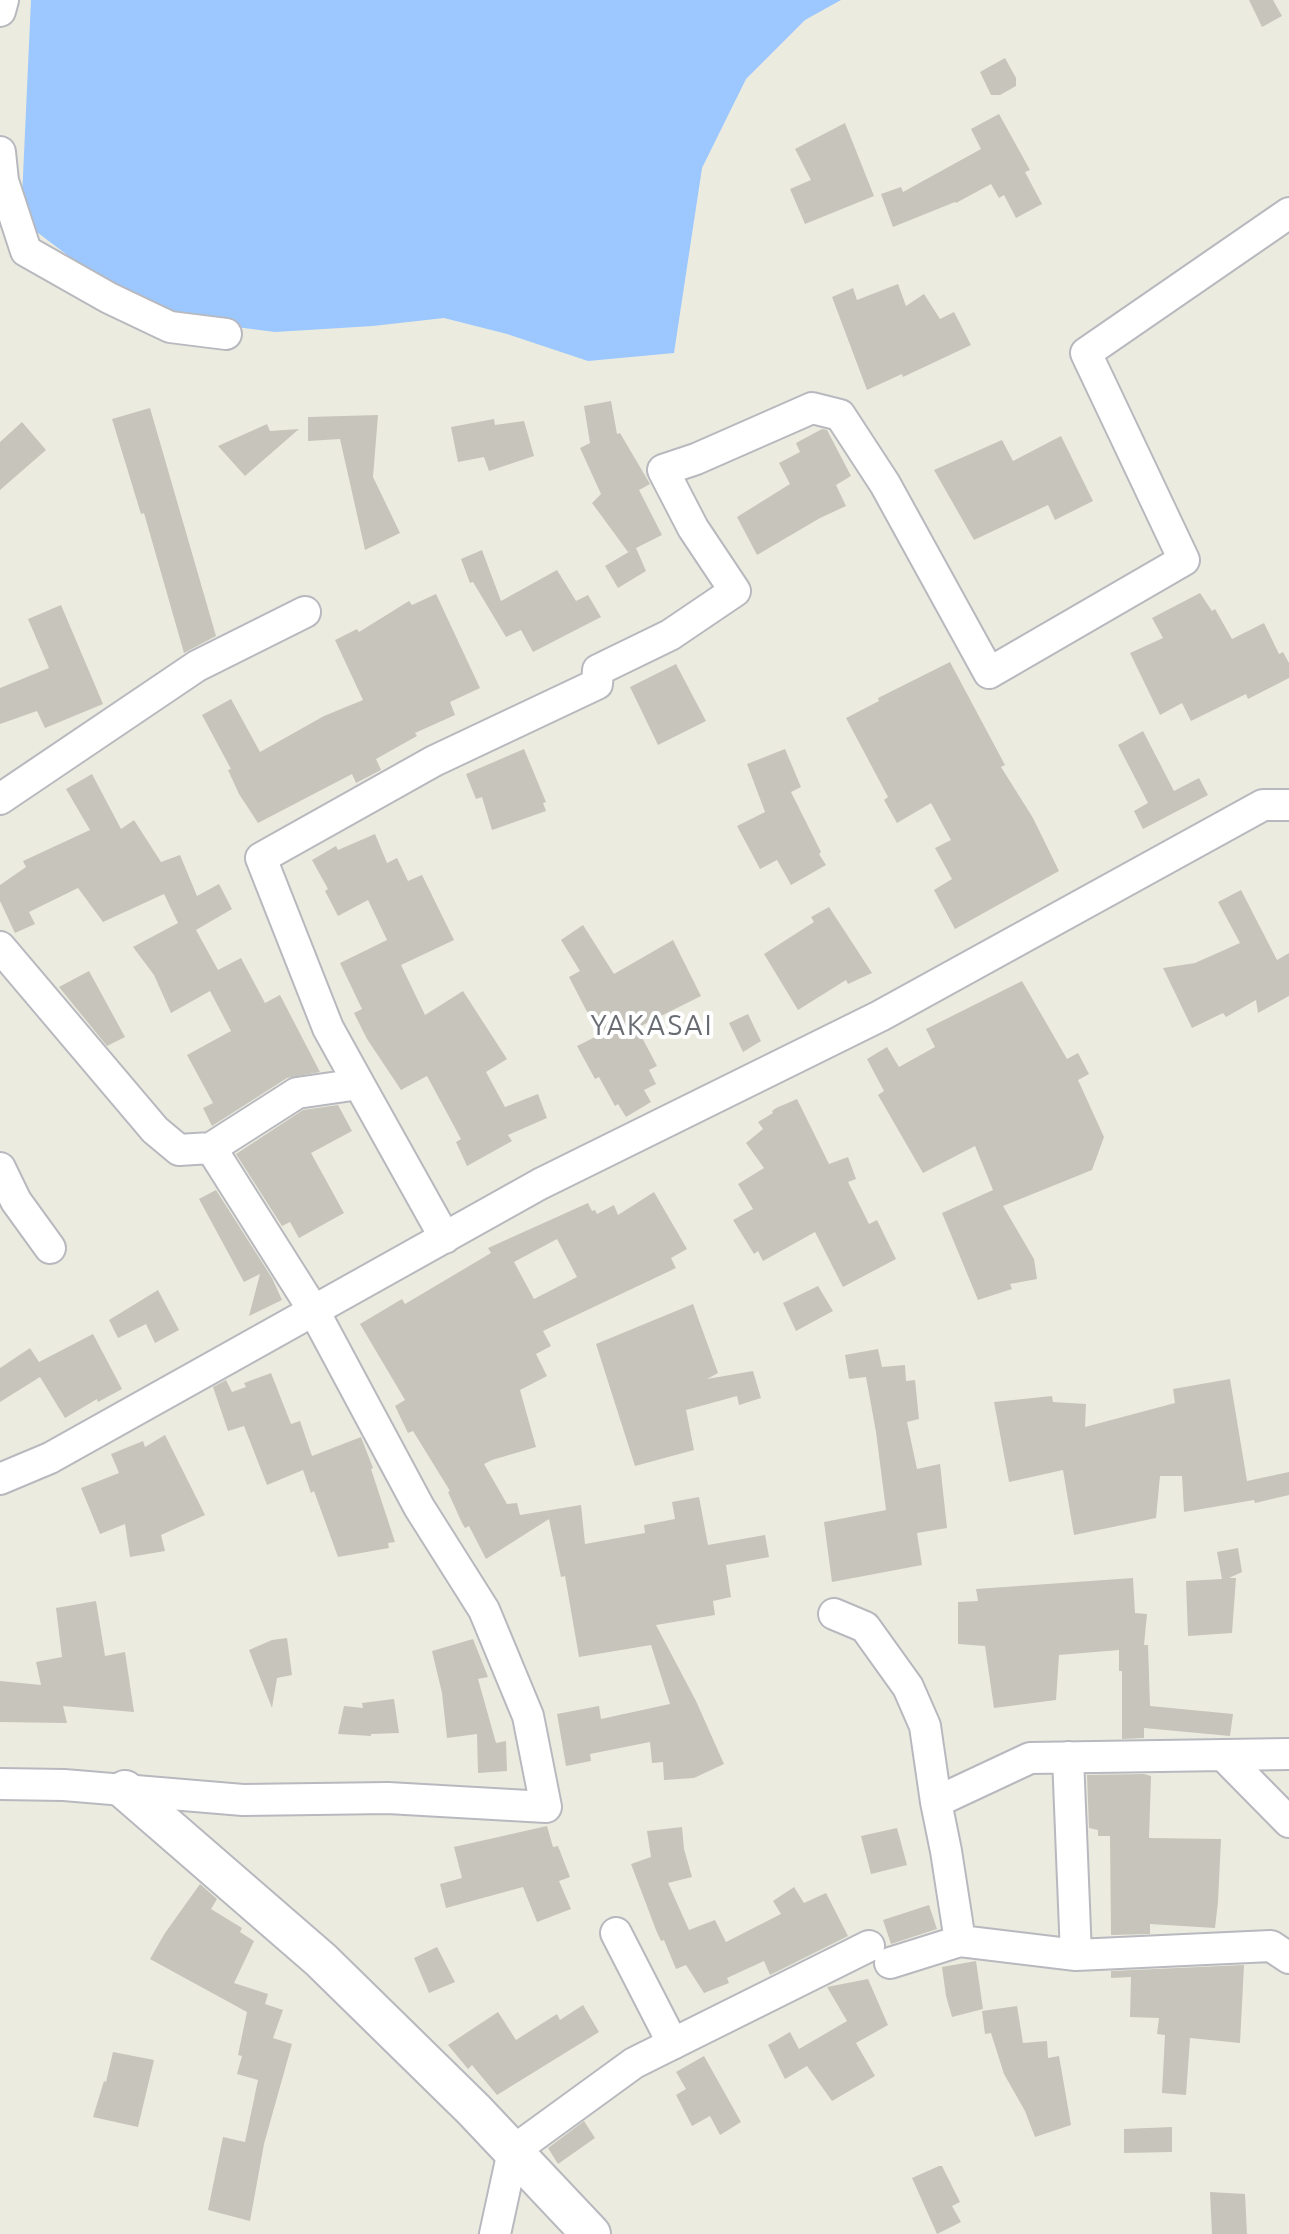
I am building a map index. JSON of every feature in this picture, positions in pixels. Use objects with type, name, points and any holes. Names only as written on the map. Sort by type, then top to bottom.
[{"type":"street","points":[[0,11],[3,0]]},
{"type":"street","points":[[0,152],[13,245],[109,298],[170,327],[226,334]]},
{"type":"street","points":[[445,1238],[328,1028],[261,858],[434,761],[597,684],[598,670],[670,635],[735,591],[693,528],[663,470],[696,459],[812,408],[840,415],[885,484],[989,673],[1184,560],[1086,353],[1289,213]]},
{"type":"street","points":[[0,799],[197,666],[305,612]]},
{"type":"street","points":[[0,1479],[50,1458],[540,1184],[880,1016],[1263,805],[1289,805]]},
{"type":"street","points":[[0,947],[155,1130],[179,1150],[211,1148],[297,1093],[359,1084]]},
{"type":"street","points":[[0,1784],[64,1785],[243,1800],[388,1798],[546,1807],[528,1716],[484,1610],[419,1507],[314,1311],[211,1148]]},
{"type":"street","points":[[0,1168],[16,1201],[50,1248]]},
{"type":"street","points":[[834,1614],[865,1627],[908,1687],[925,1726],[960,1941]]},
{"type":"street","points":[[936,1802],[1030,1758],[1289,1754]]},
{"type":"street","points":[[1223,1755],[1289,1822]]},
{"type":"street","points":[[1068,1757],[1076,1955]]},
{"type":"street","points":[[125,1790],[321,1960],[513,2151],[591,2234]]},
{"type":"street","points":[[616,1933],[673,2044]]},
{"type":"street","points":[[495,2234],[513,2151],[634,2063],[879,1955],[960,1941],[1076,1955],[1271,1946],[1289,1958]]},
{"type":"water","points":[[31,0],[841,0],[805,20],[746,79],[702,168],[674,353],[588,361],[507,334],[444,318],[275,332],[158,317],[95,276],[21,220]]},
{"type":"building","points":[[1249,0],[1273,0],[1282,16],[1262,27]]},
{"type":"building","points":[[1005,58],[1016,78],[1016,86],[1000,95],[991,95],[980,72]]},
{"type":"building","points":[[999,114],[1030,170],[1025,172],[1042,204],[1016,218],[1004,195],[999,198],[991,184],[956,203],[893,227],[881,194],[901,187],[903,192],[981,149],[971,129]]},
{"type":"building","points":[[845,123],[874,196],[805,224],[790,189],[811,180],[795,149]]},
{"type":"building","points":[[898,284],[906,306],[924,294],[940,319],[954,312],[971,345],[867,390],[832,297],[853,288],[857,300]]},
{"type":"building","points":[[611,401],[617,434],[620,433],[650,484],[639,490],[662,535],[636,548],[646,571],[618,588],[605,566],[632,550],[628,552],[592,503],[601,494],[580,448],[590,443],[584,406]]},
{"type":"building","points":[[150,408],[216,636],[184,653],[144,513],[141,514],[112,419]]},
{"type":"building","points":[[378,415],[373,477],[400,533],[365,550],[340,439],[308,441],[308,417]]},
{"type":"building","points":[[494,419],[495,425],[524,421],[534,456],[489,471],[484,457],[458,462],[451,427]]},
{"type":"building","points":[[22,422],[46,450],[0,490],[0,442]]},
{"type":"building","points":[[267,424],[270,431],[299,429],[245,476],[218,446]]},
{"type":"building","points":[[822,429],[827,430],[851,476],[836,485],[846,506],[757,555],[737,517],[790,484],[779,463],[800,452],[796,443]]},
{"type":"building","points":[[1061,436],[1093,501],[1055,520],[1048,505],[974,540],[934,470],[1002,440],[1013,461]]},
{"type":"building","points":[[482,550],[501,601],[557,570],[576,601],[588,595],[601,617],[533,652],[521,630],[506,637],[473,582],[470,583],[461,559]]},
{"type":"building","points":[[1200,593],[1212,611],[1215,609],[1232,639],[1264,623],[1279,654],[1283,652],[1289,663],[1289,678],[1248,699],[1246,694],[1191,721],[1182,703],[1160,715],[1130,653],[1163,638],[1152,618]]},
{"type":"building","points":[[436,594],[480,688],[450,702],[455,715],[415,733],[417,736],[376,759],[381,770],[356,783],[352,774],[258,823],[239,794],[228,770],[231,769],[202,715],[231,699],[260,752],[324,716],[363,700],[335,640],[357,629],[359,632],[409,601],[412,605]]},
{"type":"building","points":[[61,605],[103,704],[45,728],[37,711],[0,724],[0,688],[49,668],[28,619]]},
{"type":"building","points":[[950,662],[1005,765],[1001,767],[1033,818],[1059,871],[955,929],[934,890],[952,879],[935,848],[951,840],[931,803],[897,823],[884,800],[888,797],[846,718],[879,701],[878,698]]},
{"type":"building","points":[[676,664],[706,721],[658,745],[630,687]]},
{"type":"building","points":[[1143,731],[1174,791],[1199,778],[1208,795],[1143,829],[1134,811],[1148,803],[1118,745]]},
{"type":"building","points":[[524,749],[546,802],[543,803],[546,811],[492,830],[482,797],[476,799],[466,774]]},
{"type":"building","points":[[785,749],[801,787],[791,792],[826,865],[791,885],[777,860],[760,869],[737,826],[765,812],[747,764]]},
{"type":"building","points":[[92,774],[121,829],[134,820],[161,862],[180,855],[197,896],[219,884],[232,909],[196,930],[218,970],[241,958],[265,1003],[280,995],[320,1072],[287,1078],[212,1126],[203,1108],[213,1103],[187,1055],[231,1031],[210,991],[171,1013],[154,975],[133,947],[178,923],[164,894],[103,922],[78,888],[29,912],[35,924],[15,933],[0,901],[0,885],[26,867],[23,861],[90,830],[66,789]]},
{"type":"building","points":[[375,834],[387,863],[397,858],[408,881],[422,875],[454,940],[401,965],[425,1015],[463,991],[507,1059],[486,1072],[505,1107],[538,1094],[547,1118],[508,1135],[512,1141],[467,1166],[456,1142],[461,1139],[427,1076],[401,1090],[367,1039],[354,1013],[362,1009],[340,963],[387,940],[368,900],[338,916],[312,860],[336,846],[338,850]]},
{"type":"building","points":[[1241,890],[1277,960],[1289,953],[1289,996],[1258,1013],[1256,1000],[1226,1017],[1223,1013],[1192,1028],[1163,968],[1195,963],[1240,943],[1218,902]]},
{"type":"building","points":[[829,907],[872,973],[848,984],[846,980],[798,1010],[764,954],[814,922],[811,917]]},
{"type":"building","points":[[583,925],[614,974],[673,940],[701,996],[637,1028],[657,1066],[649,1070],[656,1084],[644,1090],[651,1102],[626,1117],[618,1104],[615,1106],[599,1077],[595,1079],[577,1046],[599,1035],[569,977],[580,971],[561,940]]},
{"type":"building","points":[[89,971],[125,1037],[107,1046],[59,987]]},
{"type":"building","points":[[1022,981],[1067,1059],[1078,1053],[1089,1074],[1078,1080],[1104,1137],[1092,1170],[1003,1206],[1034,1259],[1037,1279],[1010,1284],[1012,1289],[978,1300],[942,1213],[993,1190],[975,1146],[923,1173],[878,1095],[884,1091],[867,1059],[887,1047],[899,1067],[935,1047],[926,1029]]},
{"type":"building","points":[[748,1014],[761,1041],[743,1052],[729,1023]]},
{"type":"building","points":[[797,1099],[829,1164],[848,1157],[856,1179],[848,1182],[869,1224],[877,1220],[896,1259],[843,1287],[815,1232],[763,1261],[758,1251],[754,1254],[733,1220],[753,1209],[738,1184],[764,1168],[746,1143],[763,1129],[758,1122],[776,1108]]},
{"type":"building","points":[[338,1105],[352,1131],[311,1153],[344,1213],[299,1238],[290,1222],[282,1226],[236,1154],[303,1110]]},
{"type":"building","points":[[216,1190],[272,1278],[282,1300],[249,1316],[260,1274],[244,1282],[199,1199]]},
{"type":"building","points":[[654,1192],[687,1249],[671,1258],[676,1268],[543,1331],[551,1346],[536,1354],[547,1376],[520,1390],[536,1447],[484,1464],[507,1504],[517,1503],[520,1515],[581,1505],[585,1544],[645,1533],[644,1525],[675,1519],[672,1502],[699,1497],[708,1545],[765,1535],[769,1557],[726,1565],[731,1597],[713,1601],[715,1615],[656,1625],[696,1701],[724,1764],[694,1778],[664,1780],[663,1762],[652,1763],[650,1742],[590,1754],[591,1761],[566,1766],[557,1714],[599,1706],[601,1719],[670,1704],[651,1645],[579,1657],[565,1576],[561,1577],[549,1519],[486,1559],[469,1526],[465,1528],[462,1523],[450,1491],[413,1431],[408,1433],[395,1406],[405,1400],[360,1324],[402,1299],[405,1304],[491,1253],[488,1248],[588,1203],[597,1214],[614,1205],[618,1215]],"holes":[[[557,1239],[577,1277],[534,1299],[514,1262]]]},
{"type":"building","points":[[818,1286],[833,1311],[796,1331],[783,1303]]},
{"type":"building","points":[[158,1290],[179,1330],[155,1343],[146,1324],[118,1338],[109,1320]]},
{"type":"building","points":[[693,1304],[718,1373],[707,1379],[753,1371],[761,1398],[739,1405],[737,1396],[686,1410],[694,1450],[635,1466],[596,1344]]},
{"type":"building","points":[[93,1334],[122,1389],[98,1402],[97,1399],[65,1418],[40,1377],[0,1402],[0,1368],[30,1348],[39,1362]]},
{"type":"building","points":[[878,1349],[882,1367],[905,1365],[906,1381],[915,1380],[919,1419],[907,1422],[917,1469],[940,1464],[947,1528],[917,1533],[922,1565],[832,1582],[824,1522],[886,1510],[866,1377],[849,1379],[845,1355]]},
{"type":"building","points":[[271,1373],[291,1424],[300,1421],[312,1456],[361,1437],[395,1542],[388,1543],[389,1548],[338,1557],[303,1470],[267,1485],[244,1426],[228,1431],[213,1387],[226,1380],[232,1392],[246,1387],[244,1383]]},
{"type":"building","points":[[1230,1379],[1247,1481],[1289,1472],[1289,1495],[1255,1503],[1254,1500],[1184,1512],[1182,1476],[1160,1476],[1156,1518],[1074,1535],[1063,1470],[1009,1482],[994,1402],[1052,1396],[1053,1402],[1086,1404],[1085,1427],[1175,1403],[1173,1389]]},
{"type":"building","points":[[165,1435],[205,1515],[161,1535],[165,1551],[130,1557],[125,1524],[100,1534],[81,1488],[119,1473],[111,1454],[143,1441],[145,1447]]},
{"type":"building","points":[[1238,1548],[1242,1572],[1229,1578],[1236,1578],[1232,1633],[1188,1636],[1186,1581],[1222,1579],[1217,1552]]},
{"type":"building","points":[[1133,1578],[1135,1613],[1147,1614],[1144,1645],[1148,1645],[1150,1706],[1233,1714],[1230,1736],[1144,1728],[1144,1738],[1122,1739],[1119,1650],[1059,1655],[1056,1700],[994,1708],[985,1646],[958,1644],[958,1602],[978,1601],[976,1589]]},
{"type":"building","points":[[96,1601],[105,1656],[125,1652],[134,1712],[63,1706],[67,1723],[0,1722],[0,1681],[41,1685],[36,1662],[62,1657],[56,1608]]},
{"type":"building","points":[[287,1638],[292,1675],[277,1678],[272,1708],[249,1650],[272,1640]]},
{"type":"building","points":[[473,1639],[488,1677],[478,1679],[496,1743],[506,1741],[507,1771],[478,1773],[477,1734],[447,1738],[442,1693],[432,1651]]},
{"type":"building","points":[[394,1699],[399,1733],[371,1736],[338,1734],[344,1706],[363,1708],[362,1703]]},
{"type":"building","points":[[1087,1775],[1151,1776],[1149,1838],[1221,1839],[1215,1928],[1150,1924],[1150,1934],[1111,1935],[1110,1836],[1098,1836],[1098,1830],[1089,1828]]},
{"type":"building","points":[[547,1826],[553,1847],[558,1846],[570,1877],[559,1881],[571,1909],[537,1922],[523,1887],[446,1908],[440,1884],[462,1878],[454,1847]]},
{"type":"building","points":[[682,1827],[692,1877],[668,1883],[689,1930],[715,1920],[726,1942],[781,1914],[773,1901],[794,1887],[804,1903],[826,1893],[848,1936],[770,1975],[764,1961],[727,1978],[729,1983],[704,1993],[686,1965],[676,1969],[664,1940],[661,1941],[656,1930],[631,1864],[651,1857],[647,1831]]},
{"type":"building","points":[[897,1828],[907,1865],[871,1874],[861,1836]]},
{"type":"building","points":[[200,1884],[217,1899],[211,1909],[242,1928],[240,1932],[254,1941],[234,1983],[268,1994],[265,2004],[283,2010],[273,2038],[292,2044],[264,2144],[250,2221],[208,2210],[223,2137],[245,2142],[258,2080],[237,2074],[247,2012],[150,1959]]},
{"type":"building","points":[[929,1905],[937,1929],[891,1944],[883,1920]]},
{"type":"building","points":[[437,1947],[455,1982],[429,1993],[414,1958]]},
{"type":"building","points":[[976,1961],[983,2009],[952,2017],[942,1967]]},
{"type":"building","points":[[1244,1965],[1240,2043],[1190,2038],[1186,2095],[1162,2093],[1165,2035],[1157,2034],[1159,2018],[1130,2017],[1131,1977],[1111,1978],[1111,1971]]},
{"type":"building","points":[[868,1979],[888,2025],[856,2043],[875,2076],[832,2101],[807,2066],[785,2079],[768,2045],[790,2032],[799,2049],[847,2021],[827,1987]]},
{"type":"building","points":[[583,2005],[599,2032],[497,2095],[472,2065],[468,2069],[448,2045],[498,2012],[516,2040],[557,2014],[560,2020]]},
{"type":"building","points":[[1017,2006],[1023,2043],[1047,2041],[1048,2058],[1059,2056],[1071,2125],[1035,2137],[1025,2111],[1004,2074],[991,2033],[985,2034],[982,2011]]},
{"type":"building","points":[[113,2052],[154,2060],[138,2127],[93,2117]]},
{"type":"building","points":[[704,2056],[741,2122],[720,2135],[710,2116],[692,2126],[676,2095],[686,2089],[676,2072]]},
{"type":"building","points":[[584,2121],[595,2138],[558,2164],[548,2148]]},
{"type":"building","points":[[1172,2127],[1172,2152],[1124,2153],[1124,2129]]},
{"type":"building","points":[[942,2166],[960,2202],[952,2206],[961,2222],[937,2234],[912,2178]]},
{"type":"building","points":[[1210,2192],[1245,2194],[1247,2234],[1212,2234]]},
{"type":"district","name":"YAKASAI","points":[[652,1026]]}]
